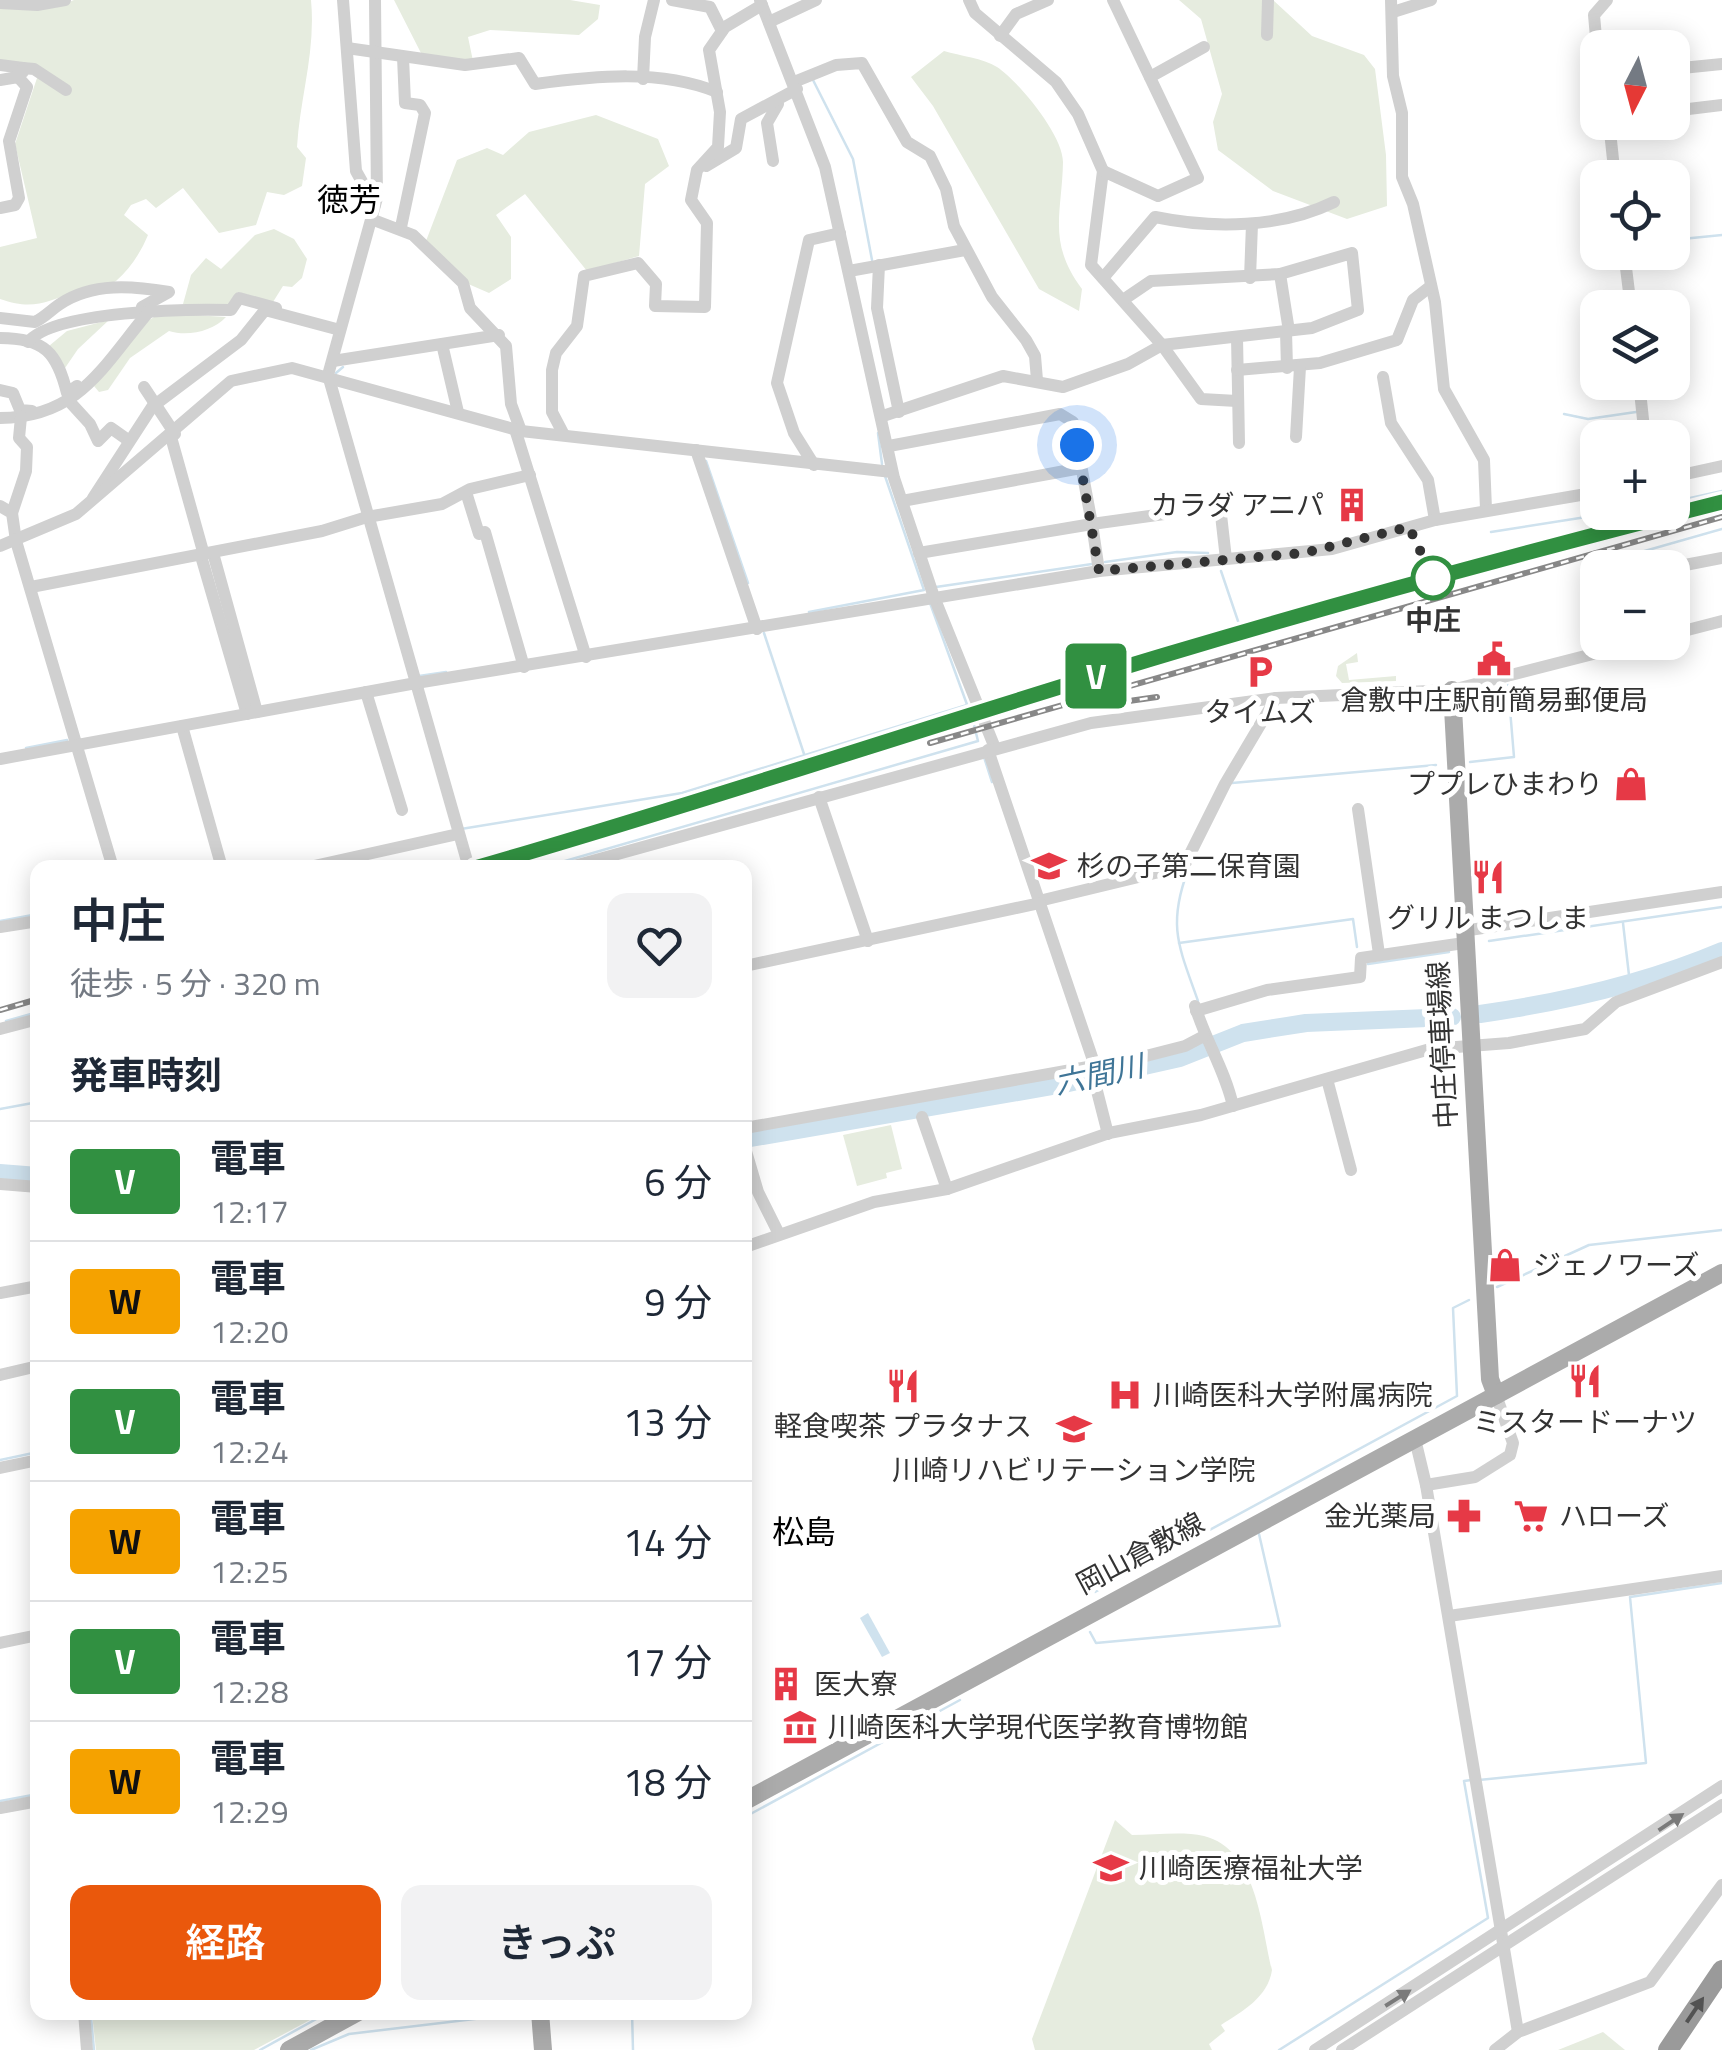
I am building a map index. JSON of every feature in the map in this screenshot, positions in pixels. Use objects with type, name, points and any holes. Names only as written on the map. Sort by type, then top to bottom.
[{"type":"highway","points":[[1668,2050],[1722,1970]]},
{"type":"main road","name":"中庄停車場線","points":[[1452,690],[1468,1042],[1490,1379],[1496,1395]]},
{"type":"main road","name":"岡山倉敷線","points":[[752,1796],[1722,1273]]},
{"type":"main road","points":[[289,2050],[343,2020]]},
{"type":"main road","points":[[541,2020],[543,2050]]},
{"type":"street","points":[[0,3],[37,5],[65,0]]},
{"type":"street","points":[[344,0],[356,171],[373,212],[401,227],[463,283],[470,308],[506,346],[511,404],[585,652]]},
{"type":"street","points":[[375,0],[379,178],[328,376],[466,860]]},
{"type":"street","points":[[643,79],[645,37],[654,0]]},
{"type":"street","points":[[672,0],[710,7],[722,31]]},
{"type":"street","points":[[770,22],[816,0]]},
{"type":"street","points":[[970,0],[974,13],[1056,82],[1078,114],[1103,171],[1091,265],[1162,346],[1201,399],[1238,401]]},
{"type":"street","points":[[1000,36],[1016,14],[1048,0]]},
{"type":"street","points":[[1103,171],[1158,196],[1198,178],[1113,0]]},
{"type":"street","points":[[1267,36],[1268,0]]},
{"type":"street","points":[[1431,0],[1392,6],[1394,76],[1402,113],[1402,177],[1413,204],[1431,286],[1444,389],[1484,460],[1486,510]]},
{"type":"street","points":[[1595,30],[1594,15],[1608,0]]},
{"type":"street","points":[[564,435],[552,412],[552,370],[556,353],[577,326],[584,276],[638,263],[656,284],[655,306],[704,308],[707,223],[692,200],[697,170],[718,148],[717,92],[709,50],[722,31],[761,3],[824,167],[883,416],[889,446],[887,473],[902,502],[930,594],[977,706],[987,750],[1091,1066]]},
{"type":"street","points":[[1150,77],[1204,47]]},
{"type":"street","points":[[347,48],[465,66],[519,58],[534,84],[604,75],[687,82],[717,92]]},
{"type":"street","points":[[401,227],[425,113],[420,105],[406,103],[403,58]]},
{"type":"street","points":[[697,170],[736,148],[742,120],[836,65],[862,63],[906,142],[930,156],[946,189],[954,226],[965,250],[992,297],[1026,340],[1034,356],[1037,380]]},
{"type":"street","points":[[0,64],[22,73],[27,86],[4,142],[19,198],[15,204],[0,208]]},
{"type":"street","points":[[1690,67],[1722,64]]},
{"type":"street","points":[[0,80],[34,69],[66,90]]},
{"type":"street","points":[[773,162],[767,124],[782,98]]},
{"type":"street","points":[[1690,109],[1722,106]]},
{"type":"street","points":[[1102,278],[1155,217],[1252,224],[1313,213],[1334,202]]},
{"type":"street","points":[[1250,278],[1252,224]]},
{"type":"street","points":[[814,465],[794,433],[777,383],[808,240],[840,233]]},
{"type":"street","points":[[849,271],[965,250]]},
{"type":"street","points":[[883,416],[1003,376],[1063,387],[1128,364],[1162,346],[1312,328],[1358,310],[1352,253],[1280,274],[1150,281],[1123,300]]},
{"type":"street","points":[[875,266],[877,308],[900,412]]},
{"type":"street","points":[[1280,274],[1293,367],[1296,438]]},
{"type":"street","points":[[0,318],[34,322],[59,304],[99,288],[131,286],[170,292],[145,309],[68,402],[49,412],[0,418]]},
{"type":"street","points":[[1237,370],[1293,367],[1397,340],[1413,300],[1431,286]]},
{"type":"street","points":[[28,342],[50,330],[145,309],[231,310],[239,298],[341,328]]},
{"type":"street","points":[[89,504],[128,440],[156,404],[242,340],[265,310],[341,328]]},
{"type":"street","points":[[333,361],[498,335]]},
{"type":"street","points":[[1237,337],[1238,443]]},
{"type":"street","points":[[0,338],[28,342],[54,355],[67,394],[79,384],[84,387]]},
{"type":"street","points":[[442,344],[458,412]]},
{"type":"street","points":[[0,546],[89,504],[232,381],[292,368],[518,430],[887,473]]},
{"type":"street","points":[[1382,377],[1391,422],[1428,480],[1435,520]]},
{"type":"street","points":[[144,387],[173,435],[251,709]]},
{"type":"street","points":[[0,390],[18,398],[20,410],[49,412]]},
{"type":"street","points":[[68,402],[90,424],[98,441],[111,428],[128,440]]},
{"type":"street","points":[[889,446],[1060,414],[1072,422],[1098,565]]},
{"type":"street","points":[[21,418],[19,438],[27,447],[26,471],[6,510],[110,860]]},
{"type":"street","points":[[696,450],[758,626]]},
{"type":"street","points":[[1690,474],[1722,466]]},
{"type":"street","points":[[902,502],[951,489],[1081,468]]},
{"type":"street","points":[[30,587],[322,531],[367,516],[442,504],[466,492],[530,476]]},
{"type":"street","points":[[466,492],[479,534],[484,532],[523,662]]},
{"type":"street","points":[[0,758],[75,740],[182,726],[251,709],[758,626],[1098,565],[1332,549],[1435,520],[1580,495]]},
{"type":"street","points":[[919,553],[1164,514]]},
{"type":"street","points":[[1221,515],[1226,559]]},
{"type":"street","points":[[1690,564],[1722,558]]},
{"type":"street","points":[[1690,629],[1722,621]]},
{"type":"street","points":[[596,860],[1090,723],[1276,698],[1452,690],[1580,657]]},
{"type":"street","points":[[366,692],[402,810]]},
{"type":"street","points":[[752,964],[1184,866],[1276,698]]},
{"type":"street","points":[[182,726],[220,860]]},
{"type":"street","points":[[819,797],[867,937]]},
{"type":"street","points":[[1358,808],[1379,954]]},
{"type":"street","points":[[337,860],[458,830]]},
{"type":"street","points":[[1233,1106],[1225,1071],[1207,1042],[1198,1008],[1267,990],[1360,976],[1361,958],[1379,954],[1722,892]]},
{"type":"street","points":[[0,927],[30,921]]},
{"type":"street","points":[[752,1244],[874,1202],[947,1189],[1108,1134],[1233,1106],[1468,1042],[1510,1043],[1586,1029],[1616,1002],[1722,962]]},
{"type":"street","points":[[0,1029],[30,1020]]},
{"type":"street","points":[[752,1127],[1207,1042]]},
{"type":"street","points":[[1327,1079],[1351,1170]]},
{"type":"street","points":[[1096,1086],[1108,1134]]},
{"type":"street","points":[[922,1116],[947,1189]]},
{"type":"street","points":[[752,1172],[779,1234]]},
{"type":"street","points":[[0,1184],[30,1186]]},
{"type":"street","points":[[0,1293],[30,1287]]},
{"type":"street","points":[[0,1375],[30,1368]]},
{"type":"street","points":[[1426,1485],[1476,1477],[1510,1455],[1514,1444],[1496,1395]]},
{"type":"street","points":[[1414,1438],[1426,1485],[1518,2032]]},
{"type":"street","points":[[0,1468],[30,1462]]},
{"type":"street","points":[[1448,1616],[1722,1576]]},
{"type":"street","points":[[0,1643],[30,1637]]},
{"type":"street","points":[[1315,2050],[1722,1786]]},
{"type":"street","points":[[0,1808],[30,1802]]},
{"type":"street","points":[[1342,2050],[1722,1804]]},
{"type":"street","points":[[1494,2050],[1518,2032],[1650,1982],[1722,1885]]},
{"type":"street","points":[[85,2020],[88,2050]]},
{"type":"shaded area","points":[[74,0],[311,0],[310,56],[297,147],[306,158],[302,186],[284,195],[267,192],[256,225],[219,233],[183,188],[156,208],[146,199],[131,205],[124,215],[148,235],[135,260],[116,281],[40,303],[12,303],[0,299],[0,247],[37,238],[15,144],[38,75],[0,61],[0,7],[54,8]]},
{"type":"shaded area","points":[[394,0],[570,0],[600,5],[598,19],[579,35],[490,30],[468,37],[473,61],[423,57]]},
{"type":"shaded area","points":[[1179,0],[1273,0],[1312,36],[1364,55],[1375,69],[1386,155],[1387,206],[1347,219],[1273,191],[1218,150],[1213,122],[1222,94],[1201,19]]},
{"type":"shaded area","points":[[944,51],[997,67],[1028,97],[1056,138],[1063,162],[1060,242],[1082,289],[1079,311],[1039,289],[933,106],[911,77]]},
{"type":"shaded area","points":[[596,115],[658,139],[669,166],[645,184],[639,256],[587,271],[525,194],[496,215],[511,237],[511,279],[489,293],[466,283],[426,241],[457,160],[487,148],[503,155],[529,132]]},
{"type":"shaded area","points":[[274,229],[294,239],[307,259],[302,278],[292,287],[283,286],[273,302],[238,292],[228,306],[183,304],[191,275],[206,258],[221,269],[255,235]]},
{"type":"shaded area","points":[[161,313],[226,317],[200,332],[169,331],[130,358],[108,390],[99,392],[94,386],[149,320]]},
{"type":"shaded area","points":[[109,320],[78,349],[65,368],[49,346],[67,331]]},
{"type":"shaded area","points":[[1357,653],[1358,662],[1346,664],[1349,680],[1396,676],[1396,681],[1342,683],[1336,676],[1338,666]]},
{"type":"shaded area","points":[[891,1125],[902,1169],[886,1173],[887,1178],[857,1186],[843,1135]]},
{"type":"shaded area","points":[[1115,1820],[1132,1835],[1178,1833],[1204,1836],[1222,1844],[1235,1856],[1254,1891],[1272,1970],[1270,1980],[1246,2009],[1221,2025],[1225,2031],[1209,2044],[1212,2050],[1035,2050],[1032,2039]]},
{"type":"shaded area","points":[[93,2020],[310,2020],[254,2050],[96,2050]]},
{"type":"shaded area","points":[[1603,2032],[1625,2050],[1558,2050]]},
{"type":"water","points":[[868,1613],[890,1653],[882,1657],[860,1618]]},
{"type":"waterway","points":[[813,80],[853,159],[872,260]]},
{"type":"waterway","points":[[1690,238],[1722,235]]},
{"type":"waterway","points":[[336,373],[343,367]]},
{"type":"waterway","points":[[1564,414],[1588,419],[1636,412]]},
{"type":"waterway","points":[[878,433],[882,464]]},
{"type":"waterway","points":[[706,461],[748,583]]},
{"type":"waterway","points":[[809,612],[924,590],[885,476]]},
{"type":"waterway","points":[[1690,498],[1722,491]]},
{"type":"waterway","points":[[1491,532],[1580,518]]},
{"type":"waterway","points":[[1648,550],[1722,529]]},
{"type":"waterway","points":[[1105,562],[1177,552],[1208,553]]},
{"type":"waterway","points":[[936,587],[1092,564]]},
{"type":"waterway","points":[[983,704],[1239,624],[1221,571]]},
{"type":"waterway","points":[[930,603],[969,710]]},
{"type":"waterway","points":[[764,633],[805,757]]},
{"type":"waterway","points":[[419,676],[446,672]]},
{"type":"waterway","points":[[1470,762],[1514,757],[1508,685]]},
{"type":"waterway","points":[[461,829],[682,793],[967,705]]},
{"type":"waterway","points":[[569,860],[978,741],[973,721]]},
{"type":"waterway","points":[[26,748],[67,740]]},
{"type":"waterway","points":[[984,757],[992,782]]},
{"type":"waterway","points":[[1232,783],[1436,765]]},
{"type":"waterway","points":[[1188,870],[1178,906],[1178,936],[1198,1001]]},
{"type":"waterway","points":[[1489,941],[1722,907]]},
{"type":"waterway","points":[[0,921],[30,915]]},
{"type":"waterway","points":[[1179,943],[1353,919],[1357,947]]},
{"type":"waterway","points":[[1623,923],[1630,984]]},
{"type":"waterway","name":"六間川","points":[[1480,1014],[1603,990],[1722,951]]},
{"type":"waterway","points":[[1368,964],[1449,952]]},
{"type":"waterway","points":[[6,1021],[30,1014]]},
{"type":"waterway","name":"六間川","points":[[752,1138],[1064,1084],[1180,1058],[1243,1033],[1306,1023],[1452,1017]]},
{"type":"waterway","points":[[0,1109],[30,1103]]},
{"type":"waterway","name":"六間川","points":[[0,1173],[30,1175]]},
{"type":"waterway","points":[[1497,1287],[1589,1245],[1722,1230]]},
{"type":"waterway","points":[[1095,1592],[1457,1396],[1453,1308],[1469,1300]]},
{"type":"waterway","points":[[0,1460],[30,1454]]},
{"type":"waterway","points":[[1090,1632],[1096,1643],[1280,1626],[1259,1534]]},
{"type":"waterway","points":[[1479,1780],[1646,1763],[1630,1597],[1722,1583]]},
{"type":"waterway","points":[[752,1813],[960,1700]]},
{"type":"waterway","points":[[1279,2050],[1488,1918],[1464,1781],[1471,1780]]},
{"type":"waterway","points":[[0,1801],[30,1795]]},
{"type":"waterway","points":[[91,2020],[94,2050]]},
{"type":"waterway","points":[[260,2050],[314,2020]]},
{"type":"waterway","points":[[311,2050],[349,2034],[465,2020]]},
{"type":"waterway","points":[[632,2020],[633,2050]]},
{"type":"railway","points":[[502,860],[1237,633],[1722,502]]},
{"type":"railway","points":[[930,743],[1722,517]]},
{"type":"railway","points":[[1108,704],[1157,697]]},
{"type":"railway","points":[[0,1010],[30,1001]]},
{"type":"train","name":"V","points":[[502,860],[1172,653],[1521,553],[1722,502]]},
{"type":"place","name":"カラダ アニパ","points":[[1352,505]]},
{"type":"place","name":"中庄","points":[[1433,578]]},
{"type":"place","name":"倉敷中庄駅前簡易郵便局","points":[[1494,659]]},
{"type":"place","name":"タイムズ","points":[[1260,672]]},
{"type":"place","name":"ププレひまわり","points":[[1631,784]]},
{"type":"place","name":"杉の子第二保育園","points":[[1049,866]]},
{"type":"place","name":"グリル まつしま","points":[[1488,877]]},
{"type":"place","name":"ジェノワーズ","points":[[1505,1265]]},
{"type":"place","name":"ミスタードーナツ","points":[[1585,1381]]},
{"type":"place","name":"軽食喫茶 プラタナス","points":[[903,1386]]},
{"type":"place","name":"川崎医科大学附属病院","points":[[1125,1395]]},
{"type":"place","name":"川崎リハビリテーション学院","points":[[1074,1429]]},
{"type":"place","name":"金光薬局","points":[[1464,1516]]},
{"type":"place","name":"ハローズ","points":[[1531,1516]]},
{"type":"place","name":"医大寮","points":[[786,1684]]},
{"type":"place","name":"川崎医科大学現代医学教育博物館","points":[[800,1727]]},
{"type":"place","name":"川崎医療福祉大学","points":[[1111,1868]]},
{"type":"district","name":"徳芳","points":[[349,200]]},
{"type":"district","name":"松島","points":[[804,1532]]},
{"type":"route","points":[[1077,445],[1099,571],[1163,562],[1304,553],[1409,527],[1433,578]]}]
